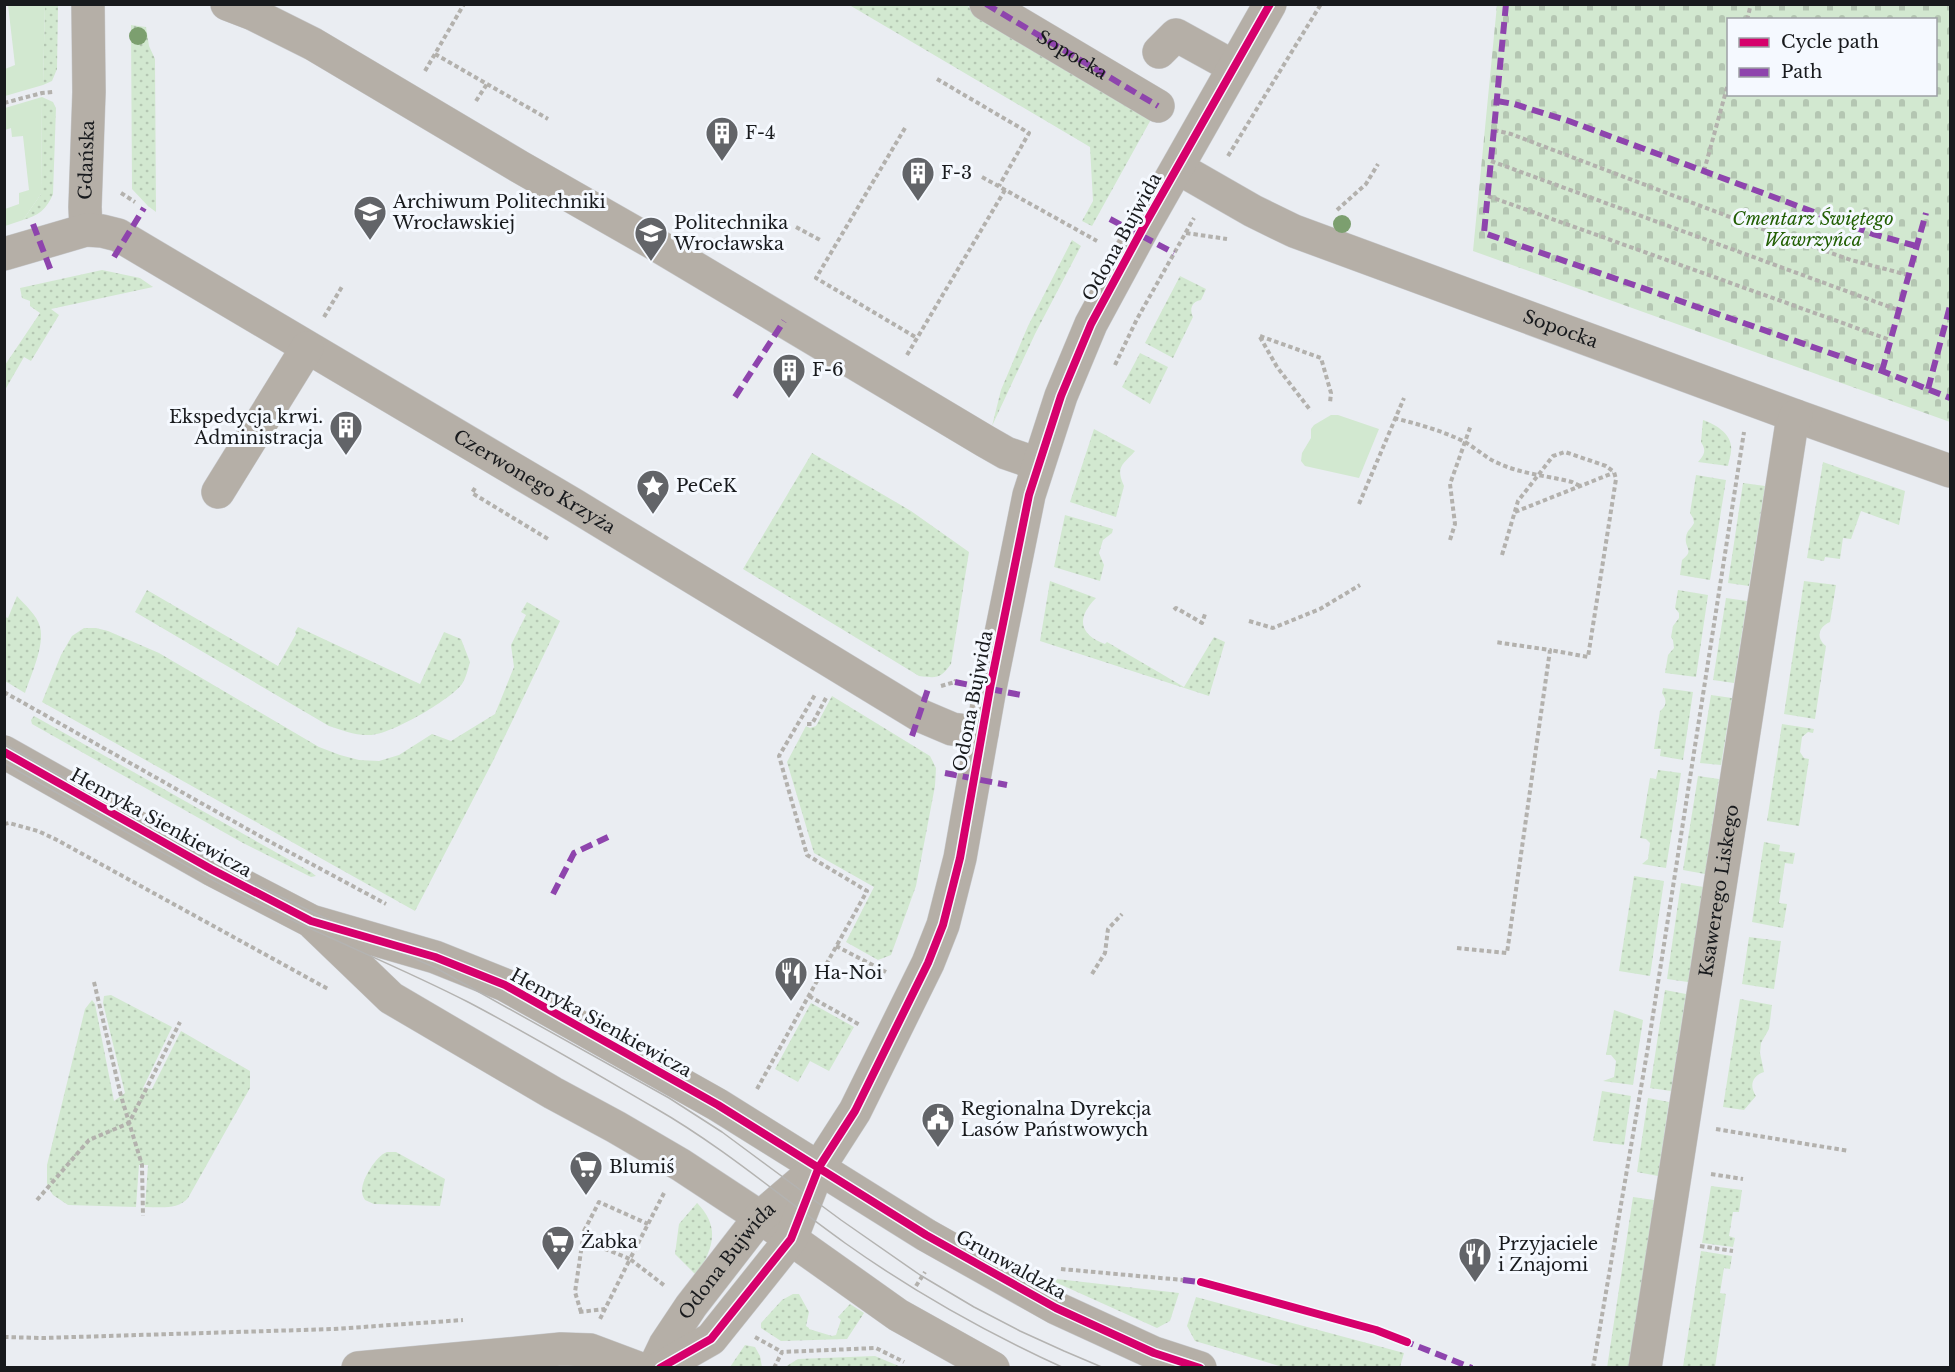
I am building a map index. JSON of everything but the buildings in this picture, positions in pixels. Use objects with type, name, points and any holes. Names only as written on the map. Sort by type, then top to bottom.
[{"type":"street","name":"Gdańska","points":[[86,230],[88,4]]},
{"type":"street","points":[[227,4],[253,14],[313,44],[1006,453],[1038,464]]},
{"type":"street","name":"Sopocka","points":[[986,4],[1158,106]]},
{"type":"street","name":"Odona Bujwida","points":[[660,1368],[711,1339],[791,1239],[819,1167],[855,1111],[912,998],[943,925],[960,858],[1019,539],[1038,464],[1061,396],[1091,324],[1270,4]]},
{"type":"street","points":[[1159,52],[1176,35],[1234,67]]},
{"type":"street","name":"Sopocka","points":[[1178,168],[1222,194],[1312,238],[1950,471]]},
{"type":"street","points":[[4,254],[86,230]]},
{"type":"street","name":"Czerwonego Krzyża","points":[[86,230],[102,231],[118,236],[685,571],[919,716],[952,729],[982,734]]},
{"type":"street","points":[[218,492],[307,348]]},
{"type":"street","name":"Ksawerego Liskego","points":[[1645,1368],[1791,429],[1796,416]]},
{"type":"street","name":"Henryka Sienkiewicza","points":[[4,752],[211,869],[311,921],[435,957],[506,985],[718,1105],[819,1167]]},
{"type":"street","name":"Henryka Sienkiewicza","points":[[311,921],[391,999],[658,1151],[791,1239]]},
{"type":"street","name":"Odona Bujwida","points":[[654,1368],[665,1345],[691,1306],[760,1217],[819,1167]]},
{"type":"street","name":"Grunwaldzka","points":[[819,1167],[926,1235],[1056,1308],[1154,1353],[1200,1368]]},
{"type":"street","points":[[791,1239],[898,1315],[993,1368]]},
{"type":"street","points":[[358,1368],[561,1349],[590,1350],[638,1368]]},
{"type":"path","points":[[407,100],[464,4]]},
{"type":"path","points":[[1229,155],[1320,4]]},
{"type":"path","points":[[435,54],[548,119]]},
{"type":"path","points":[[937,79],[1029,133],[999,186]]},
{"type":"path","points":[[1704,171],[1727,88]]},
{"type":"path","points":[[4,103],[42,93]]},
{"type":"path","points":[[905,128],[816,278],[917,338]]},
{"type":"path","points":[[1494,130],[1511,134],[1828,252],[1908,275]]},
{"type":"path","points":[[1491,161],[1898,310]]},
{"type":"path","points":[[1312,238],[1325,220],[1366,184],[1378,164]]},
{"type":"path","points":[[982,177],[1098,241]]},
{"type":"path","points":[[890,384],[1005,190]]},
{"type":"path","points":[[1488,196],[1890,340]]},
{"type":"path","points":[[1113,369],[1137,319],[1192,222]]},
{"type":"path","points":[[796,227],[820,240]]},
{"type":"path","points":[[324,317],[342,285]]},
{"type":"path","points":[[1311,411],[1278,367],[1260,336],[1321,358],[1331,393],[1330,403]]},
{"type":"path","points":[[1359,504],[1404,398]]},
{"type":"path","points":[[1395,418],[1424,425],[1465,442],[1512,469],[1580,486]]},
{"type":"path","points":[[1450,540],[1455,524],[1450,484],[1471,425]]},
{"type":"path","points":[[1593,1368],[1660,976],[1745,425]]},
{"type":"path","points":[[1495,642],[1588,657],[1616,479],[1614,472],[1606,466],[1565,452],[1553,456],[1518,501],[1502,555]]},
{"type":"path","points":[[1514,513],[1614,472]]},
{"type":"path","points":[[485,493],[476,487],[472,493],[548,540]]},
{"type":"path","points":[[1249,621],[1273,628],[1320,609],[1359,585]]},
{"type":"path","points":[[1173,610],[1176,608],[1202,623],[1205,614]]},
{"type":"path","points":[[1457,948],[1507,953],[1550,650]]},
{"type":"path","points":[[4,692],[265,839],[392,907]]},
{"type":"path","points":[[755,1093],[867,891],[807,855],[779,756],[816,692]]},
{"type":"path","points":[[807,724],[812,724],[822,705]]},
{"type":"path","points":[[4,825],[9,823],[38,831],[57,840],[330,990]]},
{"type":"path","points":[[1092,975],[1105,953],[1108,929],[1122,914]]},
{"type":"path","points":[[836,946],[890,974],[893,968]]},
{"type":"path","points":[[94,982],[121,1096],[142,1165],[143,1216]]},
{"type":"path","points":[[808,996],[863,1027]]},
{"type":"path","points":[[37,1200],[89,1140],[129,1123],[180,1022]]},
{"type":"path","points":[[1715,1129],[1849,1151]]},
{"type":"path","points":[[1707,1174],[1743,1179]]},
{"type":"path","points":[[600,1319],[668,1187]]},
{"type":"path","points":[[581,1312],[575,1292],[584,1231],[599,1202],[648,1224]]},
{"type":"path","points":[[583,1242],[630,1259],[670,1290]]},
{"type":"path","points":[[1696,1245],[1733,1251]]},
{"type":"path","points":[[1061,1268],[1183,1280]]},
{"type":"path","points":[[570,1312],[605,1309]]},
{"type":"path","points":[[4,1337],[42,1338],[334,1329],[470,1320]]},
{"type":"path","points":[[747,1333],[782,1352],[876,1348],[912,1365]]},
{"type":"path","points":[[774,1368],[782,1352]]},
{"type":"green space","points":[[852,4],[966,5],[1154,114],[1092,226],[1082,221],[1093,201],[1090,147],[851,6]]},
{"type":"green space","points":[[8,5],[45,5],[43,85],[5,96],[5,69],[15,65]]},
{"type":"green space","points":[[45,5],[58,5],[57,69],[52,81],[43,85]]},
{"type":"green space","name":"Cmentarz Świętego Wawrzyńca","points":[[1497,5],[1950,5],[1950,422],[1473,251]]},
{"type":"green space","points":[[131,25],[146,27],[149,46],[155,59],[156,212],[132,189]]},
{"type":"green space","points":[[42,97],[53,102],[56,108],[53,194],[41,211],[23,220],[41,194]]},
{"type":"green space","points":[[42,97],[41,194],[23,220],[5,226],[5,209],[19,204],[19,193],[29,190],[23,136],[12,137],[11,128],[5,130],[5,108]]},
{"type":"green space","points":[[1072,240],[1081,246],[1035,334],[992,426],[1001,390],[1028,326]]},
{"type":"green space","points":[[102,270],[140,278],[153,287],[51,309],[59,315],[31,361],[24,357],[5,390],[5,365],[40,313],[30,306],[30,301],[22,298],[20,288]]},
{"type":"green space","points":[[1180,276],[1206,289],[1201,300],[1192,306],[1193,317],[1173,358],[1145,343]]},
{"type":"green space","points":[[1140,353],[1168,367],[1150,404],[1122,387]]},
{"type":"green space","points":[[1331,415],[1338,415],[1379,429],[1359,478],[1305,466],[1301,461],[1302,453],[1311,438],[1311,429]]},
{"type":"green space","points":[[1703,420],[1717,427],[1728,437],[1731,453],[1728,466],[1698,462],[1704,453],[1701,442]]},
{"type":"green space","points":[[1094,429],[1135,451],[1120,470],[1124,486],[1116,517],[1070,502]]},
{"type":"green space","points":[[812,453],[911,511],[969,552],[951,664],[941,675],[919,676],[743,569]]},
{"type":"green space","points":[[1823,462],[1905,491],[1899,525],[1861,511],[1851,539],[1843,538],[1840,559],[1825,557],[1824,561],[1807,558]]},
{"type":"green space","points":[[1696,475],[1726,480],[1710,580],[1680,575],[1682,560],[1688,554],[1686,541],[1688,531],[1694,523],[1690,513]]},
{"type":"green space","points":[[1743,483],[1765,486],[1749,586],[1728,583]]},
{"type":"green space","points":[[1065,515],[1113,529],[1112,533],[1103,540],[1099,553],[1104,565],[1100,581],[1054,567]]},
{"type":"green space","points":[[1050,581],[1096,598],[1083,618],[1083,624],[1085,630],[1096,640],[1105,644],[1107,642],[1184,687],[1214,637],[1225,642],[1209,696],[1040,641]]},
{"type":"green space","points":[[1804,581],[1836,585],[1830,622],[1823,627],[1820,633],[1821,640],[1826,646],[1815,719],[1784,714]]},
{"type":"green space","points":[[147,590],[278,666],[298,627],[420,684],[444,632],[461,639],[470,662],[462,684],[433,707],[391,729],[370,735],[354,734],[329,726],[135,612]]},
{"type":"green space","points":[[1678,590],[1708,595],[1696,677],[1665,673],[1668,655],[1674,648],[1671,637],[1673,626],[1679,618],[1679,613],[1675,608]]},
{"type":"green space","points":[[17,596],[36,618],[41,634],[37,660],[25,693],[5,681],[5,617],[8,618]]},
{"type":"green space","points":[[1726,598],[1747,601],[1734,683],[1713,680]]},
{"type":"green space","points":[[527,602],[560,621],[493,761],[415,911],[42,702],[61,655],[72,636],[84,628],[96,628],[159,653],[319,747],[359,760],[379,761],[399,755],[432,734],[451,741],[495,714],[514,667],[511,645],[526,615],[521,612]]},
{"type":"green space","points":[[1663,688],[1693,692],[1683,760],[1660,756],[1661,749],[1654,749],[1660,711],[1666,703],[1662,693]]},
{"type":"green space","points":[[1711,695],[1732,698],[1721,765],[1700,763]]},
{"type":"green space","points":[[832,696],[930,756],[936,768],[935,786],[916,886],[891,955],[878,960],[846,942],[874,887],[814,853],[787,762],[806,726],[810,728],[816,726]]},
{"type":"green space","points":[[34,716],[316,876],[311,877],[243,843],[32,724],[31,720]]},
{"type":"green space","points":[[1782,724],[1814,729],[1813,733],[1808,732],[1802,737],[1800,752],[1804,758],[1809,759],[1799,826],[1767,821]]},
{"type":"green space","points":[[1658,770],[1681,773],[1666,868],[1642,864],[1648,859],[1650,843],[1640,838],[1650,778],[1656,779]]},
{"type":"green space","points":[[1698,776],[1719,779],[1705,874],[1683,870]]},
{"type":"green space","points":[[1764,842],[1780,845],[1779,851],[1795,853],[1793,864],[1785,863],[1779,903],[1787,904],[1783,928],[1752,922]]},
{"type":"green space","points":[[1634,876],[1664,881],[1650,976],[1619,971]]},
{"type":"green space","points":[[1681,883],[1703,887],[1688,982],[1667,979]]},
{"type":"green space","points":[[1749,937],[1781,941],[1774,989],[1742,984]]},
{"type":"green space","points":[[1665,990],[1686,994],[1671,1091],[1650,1088]]},
{"type":"green space","points":[[111,995],[172,1027],[143,1088],[152,1089],[181,1031],[250,1071],[250,1088],[188,1198],[174,1206],[145,1207],[148,1165],[139,1165],[136,1207],[68,1205],[53,1195],[47,1183],[47,1165],[85,1009],[92,1000],[95,1004],[114,1101],[125,1093],[103,1003],[104,996]]},
{"type":"green space","points":[[1740,999],[1772,1005],[1769,1029],[1761,1043],[1760,1053],[1764,1072],[1754,1079],[1752,1085],[1756,1096],[1744,1110],[1723,1107]]},
{"type":"green space","points":[[811,1003],[854,1027],[829,1071],[810,1061],[798,1082],[775,1069]]},
{"type":"green space","points":[[1614,1010],[1643,1020],[1633,1085],[1603,1081],[1614,1077],[1616,1061],[1611,1055],[1606,1055]]},
{"type":"green space","points":[[1602,1091],[1631,1096],[1624,1145],[1593,1141]]},
{"type":"green space","points":[[1648,1098],[1669,1102],[1658,1176],[1637,1172]]},
{"type":"green space","points":[[387,1152],[396,1152],[445,1179],[440,1206],[374,1204],[365,1200],[362,1190],[367,1174],[378,1158]]},
{"type":"green space","points":[[1711,1186],[1742,1190],[1739,1212],[1733,1212],[1729,1236],[1735,1238],[1733,1247],[1702,1243]]},
{"type":"green space","points":[[1633,1197],[1654,1200],[1629,1367],[1607,1368]]},
{"type":"green space","points":[[697,1203],[709,1221],[712,1239],[707,1257],[696,1275],[675,1254],[679,1224]]},
{"type":"green space","points":[[1701,1251],[1732,1256],[1730,1269],[1724,1268],[1720,1293],[1726,1294],[1715,1367],[1683,1367]]},
{"type":"green space","points":[[1057,1279],[1179,1293],[1170,1321],[1157,1328],[1055,1282]]},
{"type":"green space","points":[[793,1294],[799,1294],[809,1312],[806,1326],[832,1336],[836,1335],[841,1320],[838,1317],[850,1304],[864,1313],[847,1339],[781,1341],[761,1328],[761,1323],[782,1300]]},
{"type":"green space","points":[[1196,1297],[1404,1353],[1400,1367],[1286,1368],[1195,1341],[1187,1326]]},
{"type":"green space","points":[[745,1345],[755,1347],[762,1367],[730,1367]]},
{"type":"green space","points":[[875,1356],[901,1367],[785,1367],[798,1359]]},
{"type":"tram line","points":[[4,744],[248,881],[436,968],[669,1098],[722,1132],[920,1275],[1020,1331],[1104,1368]]},
{"type":"tram line","points":[[4,763],[235,892],[439,988],[562,1054],[705,1139],[845,1243],[924,1295],[1007,1341],[1064,1368]]},
{"type":"marked path","points":[[986,4],[1158,106]]},
{"type":"marked path","points":[[1506,4],[1484,233],[1882,371],[1950,398]]},
{"type":"marked path","points":[[1497,101],[1569,121],[1873,234],[1916,246]]},
{"type":"marked path","points":[[114,257],[144,208]]},
{"type":"marked path","points":[[1882,371],[1926,213]]},
{"type":"marked path","points":[[1110,219],[1174,253]]},
{"type":"marked path","points":[[33,224],[51,271]]},
{"type":"marked path","points":[[1928,389],[1950,306]]},
{"type":"marked path","points":[[735,397],[784,321]]},
{"type":"marked path","points":[[955,682],[1021,695]]},
{"type":"marked path","points":[[912,736],[928,689]]},
{"type":"marked path","points":[[945,773],[1007,785]]},
{"type":"marked path","points":[[553,894],[574,853],[608,837]]},
{"type":"marked path","points":[[1183,1280],[1206,1283]]},
{"type":"marked path","points":[[1402,1340],[1472,1368]]},
{"type":"cycle path","points":[[660,1368],[711,1339],[791,1239],[819,1167],[855,1111],[928,963],[943,925],[960,858],[990,688],[1029,495],[1061,396],[1091,324],[1270,4]]},
{"type":"cycle path","points":[[4,752],[211,869],[311,921],[435,957],[505,985],[718,1105],[926,1235],[1056,1308],[1154,1353],[1200,1368]]},
{"type":"cycle path","points":[[1201,1282],[1376,1330],[1407,1342]]},
{"type":"place","name":"F-4","points":[[722,162]]},
{"type":"place","name":"F-3","points":[[918,202]]},
{"type":"place","name":"Archiwum Politechniki Wrocławskiej","points":[[370,241]]},
{"type":"place","name":"Politechnika Wrocławska","points":[[651,262]]},
{"type":"place","name":"F-6","points":[[789,399]]},
{"type":"place","name":"Ekspedycja krwi. Administracja","points":[[346,456]]},
{"type":"place","name":"PeCeK","points":[[653,515]]},
{"type":"place","name":"Ha-Noi","points":[[791,1002]]},
{"type":"place","name":"Regionalna Dyrekcja Lasów Państwowych","points":[[938,1148]]},
{"type":"place","name":"Blumiś","points":[[586,1196]]},
{"type":"place","name":"Żabka","points":[[558,1271]]},
{"type":"place","name":"Przyjaciele i Znajomi","points":[[1475,1283]]}]
